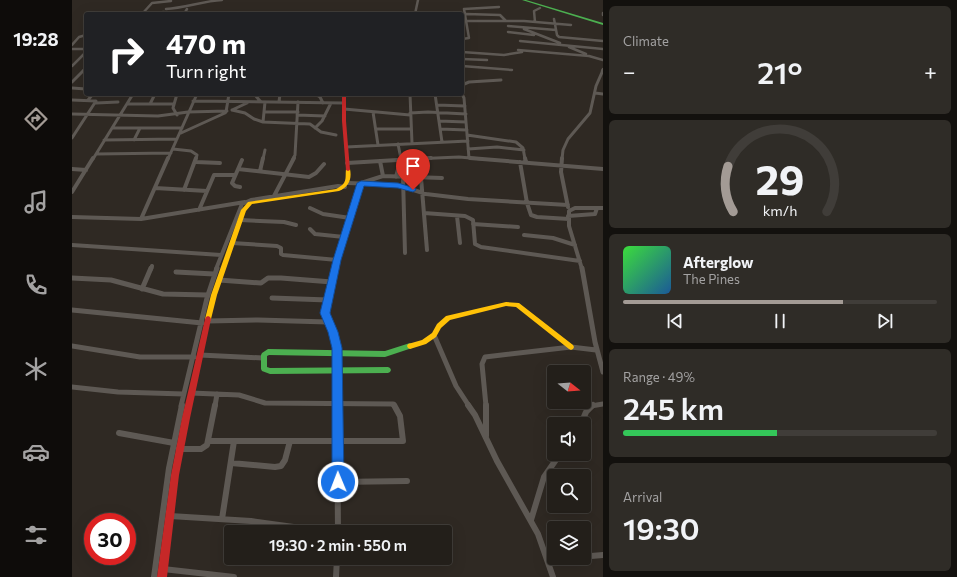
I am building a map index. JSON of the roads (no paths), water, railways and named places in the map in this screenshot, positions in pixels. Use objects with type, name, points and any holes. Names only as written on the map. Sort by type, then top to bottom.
[{"type":"street","points":[[162,2],[166,0]]},
{"type":"street","points":[[164,12],[206,1],[222,0]]},
{"type":"street","points":[[415,12],[418,0]]},
{"type":"street","points":[[523,0],[603,24]]},
{"type":"street","points":[[145,12],[152,4],[172,1]]},
{"type":"street","points":[[164,12],[172,1]]},
{"type":"street","points":[[464,39],[468,39],[466,14],[464,9],[498,7]]},
{"type":"street","points":[[535,22],[534,11],[540,8]]},
{"type":"street","points":[[466,14],[500,14],[506,21]]},
{"type":"street","points":[[554,19],[557,35],[559,37]]},
{"type":"street","points":[[466,21],[535,22],[571,25]]},
{"type":"street","points":[[508,26],[556,30]]},
{"type":"street","points":[[524,29],[603,60]]},
{"type":"street","points":[[508,32],[603,42]]},
{"type":"street","points":[[72,45],[79,38],[84,36]]},
{"type":"street","points":[[520,41],[603,49]]},
{"type":"street","points":[[72,49],[84,51]]},
{"type":"street","points":[[518,50],[591,56]]},
{"type":"street","points":[[464,52],[504,54],[527,51]]},
{"type":"street","points":[[72,66],[84,53]]},
{"type":"street","points":[[464,59],[486,60]]},
{"type":"street","points":[[464,66],[512,70]]},
{"type":"street","points":[[603,69],[594,93],[590,113],[566,144],[561,172],[569,211],[568,218],[580,261],[596,350],[603,372]]},
{"type":"street","points":[[72,82],[84,70]]},
{"type":"street","points":[[464,84],[469,82],[501,80]]},
{"type":"street","points":[[72,88],[84,88]]},
{"type":"street","points":[[594,93],[603,94]]},
{"type":"street","points":[[88,100],[91,96]]},
{"type":"street","points":[[72,192],[131,96]]},
{"type":"street","points":[[150,104],[154,96]]},
{"type":"street","points":[[176,96],[173,108],[177,115]]},
{"type":"street","points":[[141,219],[178,139],[196,96]]},
{"type":"street","points":[[227,112],[229,96]]},
{"type":"street","points":[[256,96],[261,102]]},
{"type":"street","points":[[279,102],[280,96]]},
{"type":"street","points":[[318,96],[323,102]]},
{"type":"street","points":[[344,96],[347,185]]},
{"type":"street","points":[[410,96],[412,143]]},
{"type":"street","points":[[435,96],[442,142]]},
{"type":"street","points":[[462,96],[466,114],[469,158]]},
{"type":"street","points":[[72,100],[118,102]]},
{"type":"street","points":[[193,101],[323,102],[373,112],[410,114],[438,112],[466,114]]},
{"type":"street","points":[[72,138],[96,102]]},
{"type":"street","points":[[180,133],[249,102]]},
{"type":"street","points":[[263,122],[265,102]]},
{"type":"street","points":[[274,196],[295,155],[298,102]]},
{"type":"street","points":[[315,128],[325,116],[331,103]]},
{"type":"street","points":[[127,104],[173,104]]},
{"type":"street","points":[[437,105],[465,106]]},
{"type":"street","points":[[232,110],[245,113],[254,119],[263,122],[310,124],[321,132],[336,135]]},
{"type":"street","points":[[72,114],[120,116],[177,115],[188,112],[227,112]]},
{"type":"street","points":[[264,112],[325,116]]},
{"type":"street","points":[[373,112],[378,145]]},
{"type":"street","points":[[439,121],[466,122]]},
{"type":"street","points":[[112,128],[182,128]]},
{"type":"street","points":[[134,140],[140,128]]},
{"type":"street","points":[[376,129],[411,129]]},
{"type":"street","points":[[440,129],[467,130]]},
{"type":"street","points":[[468,135],[510,140],[520,144],[524,150],[526,162]]},
{"type":"street","points":[[104,140],[178,139]]},
{"type":"street","points":[[346,147],[468,141]]},
{"type":"street","points":[[396,177],[400,160],[398,144]]},
{"type":"street","points":[[468,149],[497,147],[524,150]]},
{"type":"street","points":[[260,171],[265,150]]},
{"type":"street","points":[[96,154],[172,151],[196,152],[196,162],[184,190]]},
{"type":"street","points":[[347,164],[400,160],[469,158],[562,165],[603,170]]},
{"type":"street","points":[[240,187],[235,186],[232,183],[242,160]]},
{"type":"street","points":[[380,161],[383,176]]},
{"type":"street","points":[[196,162],[220,163]]},
{"type":"street","points":[[520,162],[527,203],[530,212],[534,216],[568,218],[595,214],[597,208]]},
{"type":"street","points":[[238,168],[309,177],[316,173],[324,164]]},
{"type":"street","points":[[72,169],[86,170]]},
{"type":"street","points":[[200,210],[214,175],[235,175]]},
{"type":"street","points":[[72,217],[141,219],[274,196],[361,183],[383,176],[442,178]]},
{"type":"street","points":[[403,177],[405,253]]},
{"type":"street","points":[[421,178],[427,250]]},
{"type":"street","points":[[72,183],[78,183]]},
{"type":"street","points":[[361,183],[403,186],[422,193],[468,199],[568,205]]},
{"type":"street","points":[[338,525],[337,353],[335,339],[325,313],[337,260],[358,188],[361,183]]},
{"type":"street","points":[[162,577],[179,449],[197,356],[205,322],[245,208],[250,203],[337,190],[347,185],[358,188]]},
{"type":"street","points":[[155,188],[207,191]]},
{"type":"street","points":[[205,322],[208,295],[214,274],[239,210],[245,202]]},
{"type":"street","points":[[310,208],[323,214],[350,218]]},
{"type":"street","points":[[569,211],[575,208],[603,208]]},
{"type":"street","points":[[424,214],[469,217],[473,220],[475,244],[481,248],[580,261]]},
{"type":"street","points":[[457,216],[460,243]]},
{"type":"street","points":[[240,220],[284,222],[296,225]]},
{"type":"street","points":[[473,224],[518,227]]},
{"type":"street","points":[[310,229],[315,234],[344,237]]},
{"type":"street","points":[[524,234],[553,238],[575,245]]},
{"type":"street","points":[[232,243],[277,246],[281,248],[281,254],[284,255],[337,260]]},
{"type":"street","points":[[72,245],[221,255]]},
{"type":"street","points":[[142,289],[152,266]]},
{"type":"street","points":[[176,272],[214,274]]},
{"type":"street","points":[[72,278],[111,280],[163,294],[208,295]]},
{"type":"street","points":[[219,280],[258,283],[268,278],[281,278],[332,282]]},
{"type":"street","points":[[272,298],[328,300]]},
{"type":"street","points":[[388,370],[270,371],[264,368],[263,358],[268,352],[385,354],[424,342],[434,335],[439,326],[448,318],[511,303],[523,310],[571,347]]},
{"type":"street","points":[[72,310],[110,313],[158,320],[205,322],[258,320],[328,322]]},
{"type":"street","points":[[434,335],[456,386],[486,437],[497,461],[531,520],[544,550],[553,577]]},
{"type":"street","points":[[72,346],[140,357],[197,356],[263,358]]},
{"type":"street","points":[[486,437],[486,407],[482,364],[485,357],[571,347],[596,350]]},
{"type":"street","points":[[154,577],[174,443],[184,394],[197,356]]},
{"type":"street","points":[[72,387],[118,392],[184,394]]},
{"type":"street","points":[[191,393],[239,395],[265,403],[393,404],[400,416],[403,441],[208,441]]},
{"type":"street","points":[[179,449],[202,449],[207,445],[217,394]]},
{"type":"street","points":[[583,417],[586,409],[591,405],[603,404]]},
{"type":"street","points":[[119,433],[174,443]]},
{"type":"street","points":[[222,519],[234,441]]},
{"type":"street","points":[[230,463],[275,468],[281,466],[285,460],[290,441]]},
{"type":"street","points":[[531,520],[544,474],[553,461]]},
{"type":"street","points":[[338,482],[407,481]]},
{"type":"street","points":[[170,516],[222,519],[272,525]]},
{"type":"street","points":[[591,556],[603,555]]},
{"type":"street","points":[[336,577],[337,565]]},
{"type":"street","points":[[164,569],[234,577]]}]
